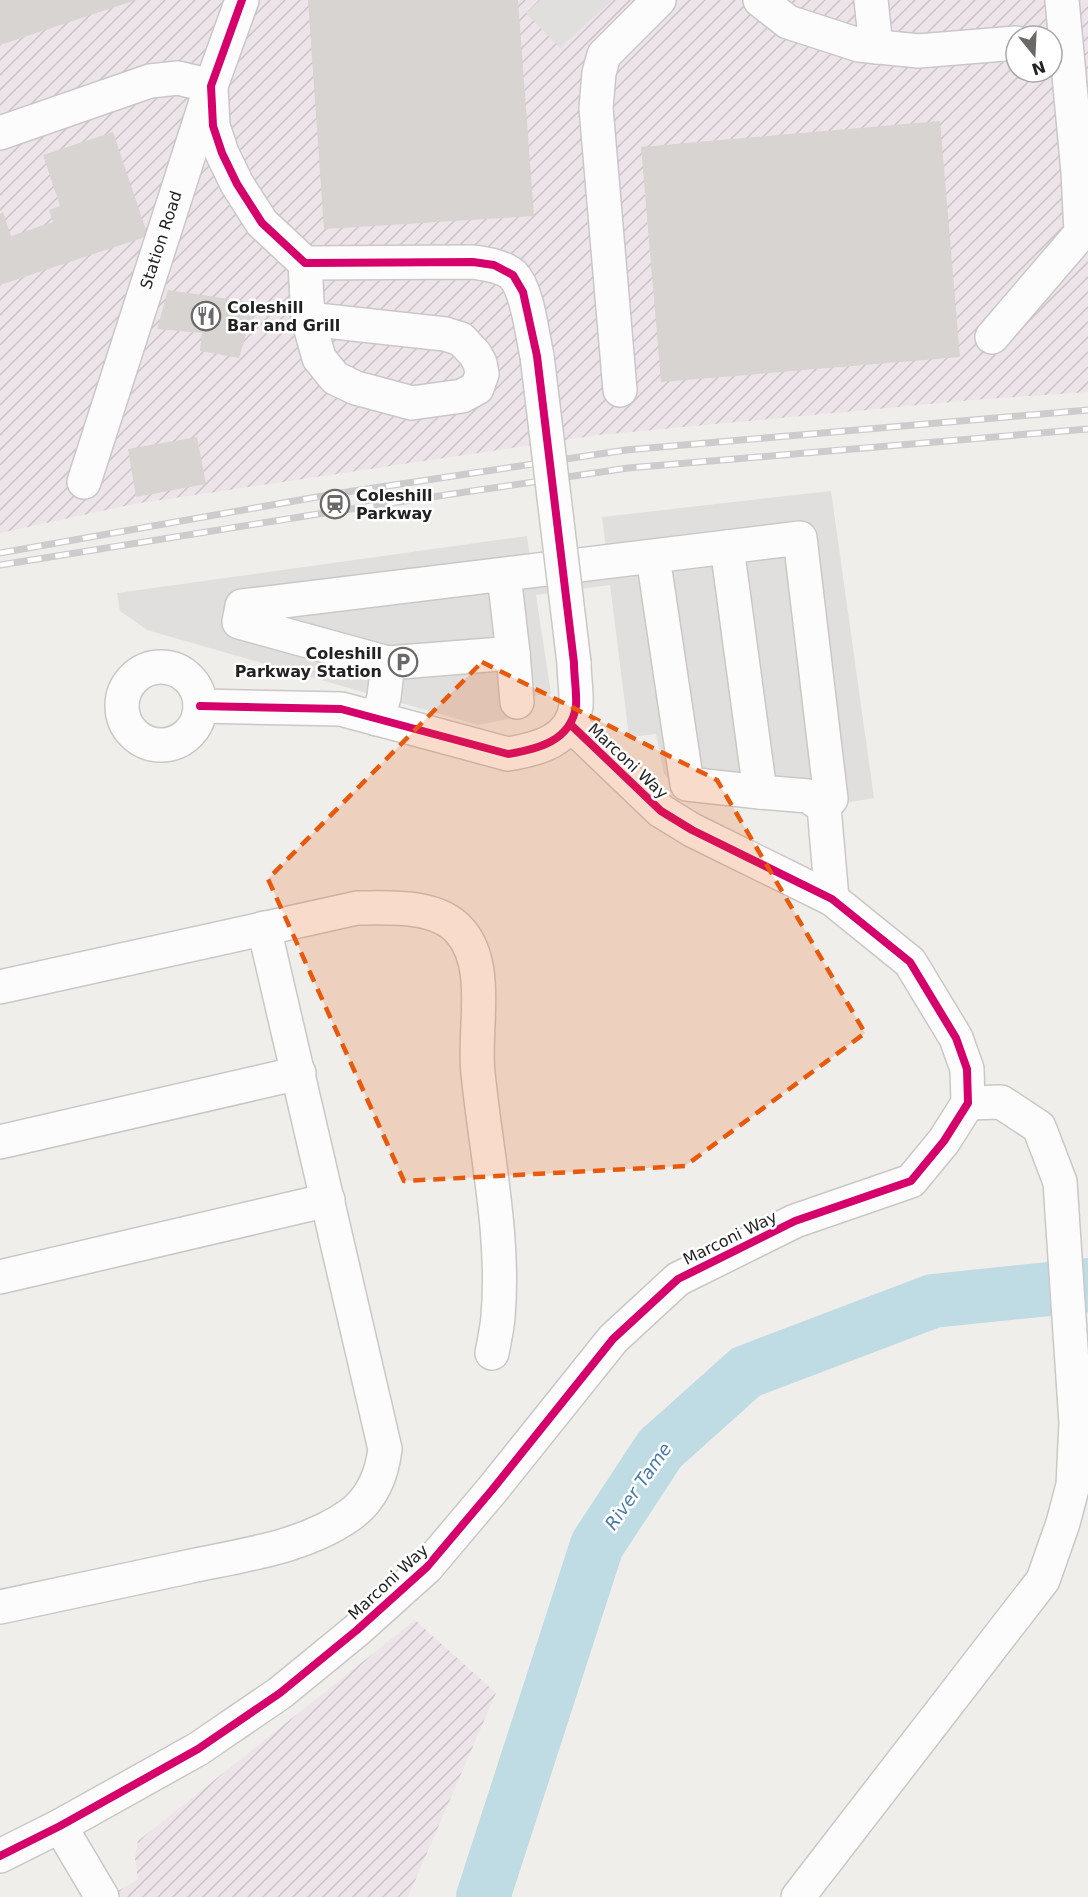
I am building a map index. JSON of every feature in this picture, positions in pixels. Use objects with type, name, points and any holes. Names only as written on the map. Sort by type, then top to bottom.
[{"type":"street","name":"Station Road","points":[[84,482],[211,86],[242,0]]},
{"type":"street","points":[[620,390],[596,108],[599,73],[604,55],[659,0]]},
{"type":"street","points":[[760,0],[788,22],[859,45],[919,51],[1004,44]]},
{"type":"street","points":[[871,0],[876,47]]},
{"type":"street","points":[[1060,24],[1062,0]]},
{"type":"street","points":[[992,337],[1081,233],[1081,133],[1064,61]]},
{"type":"street","points":[[0,133],[150,81],[178,78],[211,86],[213,126],[222,153],[237,184],[262,223],[305,263],[473,262],[494,266],[513,275],[523,292],[537,356],[574,663],[576,705],[570,725],[552,742],[532,750],[508,754],[341,709],[200,706]]},
{"type":"street","points":[[305,263],[308,319],[319,358],[335,378],[356,388],[412,403],[462,396],[477,388],[482,374],[480,363],[461,339],[445,334],[308,319]]},
{"type":"street","points":[[513,653],[388,663],[239,622],[242,606],[800,538],[831,799],[824,807],[832,899]]},
{"type":"street","points":[[728,547],[760,792]]},
{"type":"street","points":[[653,557],[687,784],[808,796],[824,807]]},
{"type":"street","points":[[504,575],[518,702]]},
{"type":"street","points":[[377,719],[384,698],[388,663]]},
{"type":"street","name":"Marconi Way","points":[[0,1856],[60,1826],[198,1749],[280,1693],[357,1630],[427,1567],[492,1491],[612,1339],[678,1279],[795,1221],[911,1181],[944,1141],[968,1103],[967,1069],[957,1038],[910,962],[832,899],[692,830],[662,811],[570,725]]},
{"type":"street","points":[[0,987],[357,908],[409,908],[443,917],[460,929],[471,947],[478,994],[477,1070],[497,1224],[498,1318],[492,1353]]},
{"type":"street","points":[[0,1607],[244,1555],[307,1538],[351,1514],[370,1494],[383,1469],[385,1449],[264,928]]},
{"type":"street","points":[[0,1142],[299,1073]]},
{"type":"street","points":[[798,1897],[1043,1580],[1063,1523],[1073,1485],[1077,1423],[1060,1182],[1039,1127],[1001,1102],[968,1103]]},
{"type":"street","points":[[0,1277],[328,1200]]},
{"type":"street","points":[[60,1826],[102,1897]]},
{"type":"highlighted area","points":[[482,662],[717,780],[865,1033],[685,1166],[404,1181],[268,879]]},
{"type":"shaded area","points":[[0,0],[1088,0],[1088,392],[973,400],[599,435],[134,504],[0,533]]},
{"type":"shaded area","points":[[540,0],[612,0],[560,48],[526,13]]},
{"type":"shaded area","name":"Coleshill Parkway Station","points":[[831,491],[874,798],[800,811],[693,801],[664,774],[656,734],[629,737],[610,585],[536,595],[551,694],[528,696],[530,715],[478,725],[147,630],[120,611],[117,593],[527,536],[530,557],[606,549],[602,517]]},
{"type":"shaded area","points":[[415,1620],[496,1693],[408,1897],[108,1897],[138,1879],[135,1858],[138,1841]]},
{"type":"building","points":[[0,0],[136,0],[0,45]]},
{"type":"building","points":[[308,0],[518,0],[534,216],[324,229]]},
{"type":"building","points":[[940,121],[960,357],[661,382],[641,147]]},
{"type":"building","points":[[113,132],[148,236],[0,285],[0,214],[3,212],[11,236],[53,222],[49,210],[60,206],[43,155]]},
{"type":"building","name":"Coleshill Bar and Grill","points":[[168,290],[255,303],[239,358],[200,351],[202,333],[157,329]]},
{"type":"building","points":[[197,437],[206,484],[136,497],[128,449]]},
{"type":"waterway","name":"River Tame","points":[[483,1897],[597,1545],[660,1449],[746,1372],[933,1301],[1088,1285]]},
{"type":"railway","points":[[0,553],[334,494],[626,450],[1088,410]]},
{"type":"railway","points":[[0,565],[337,511],[628,468],[1088,429]]},
{"type":"cycle path","points":[[200,706],[341,709],[508,754],[541,746],[560,735],[573,718],[576,706],[574,663],[537,356],[523,292],[513,275],[494,265],[473,262],[305,263],[262,223],[237,184],[222,153],[213,126],[211,86],[242,0]]},
{"type":"cycle path","points":[[0,1856],[60,1826],[198,1749],[280,1693],[357,1630],[427,1567],[613,1339],[678,1279],[795,1221],[911,1181],[944,1141],[968,1103],[967,1069],[956,1038],[910,962],[832,899],[692,830],[661,811],[571,725]]},
{"type":"place","name":"Coleshill Bar and Grill","points":[[206,316]]},
{"type":"place","name":"Coleshill Parkway","points":[[335,504]]},
{"type":"place","name":"Coleshill Parkway Station","points":[[403,662]]}]
